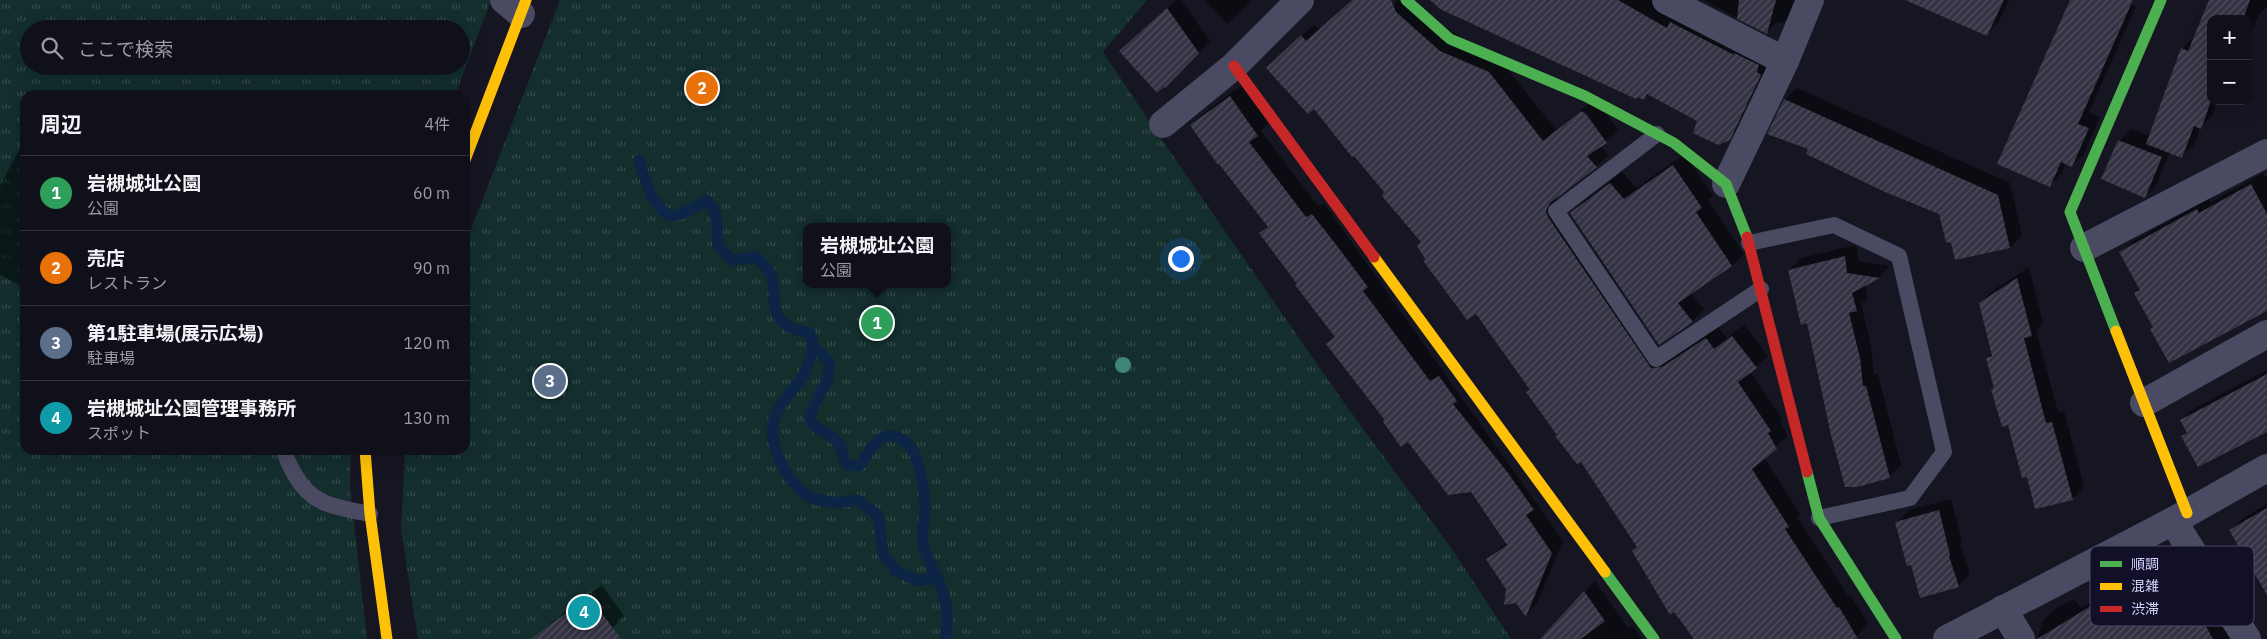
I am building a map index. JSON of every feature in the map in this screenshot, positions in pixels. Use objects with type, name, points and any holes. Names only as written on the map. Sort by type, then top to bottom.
[{"type":"street","points":[[1162,124],[1234,66],[1300,0]]},
{"type":"street","points":[[1406,0],[1450,39],[1585,96],[1674,143],[1726,184],[1749,243],[1820,518],[1896,639]]},
{"type":"street","points":[[1666,0],[1785,61]]},
{"type":"street","points":[[1726,184],[1785,61],[1810,0]]},
{"type":"street","points":[[2161,0],[2070,212],[2144,403],[2180,517],[2196,546]]},
{"type":"street","points":[[470,145],[517,5]]},
{"type":"street","points":[[1234,66],[1654,639]]},
{"type":"street","points":[[2084,248],[2267,153]]},
{"type":"street","points":[[2144,403],[2267,334]]},
{"type":"street","points":[[366,455],[370,514],[387,639]]},
{"type":"street","points":[[2124,546],[2267,468]]},
{"type":"street","points":[[1947,639],[2090,564]]},
{"type":"street","points":[[2003,609],[2021,639]]},
{"type":"street","points":[[2240,626],[2247,639]]},
{"type":"lane","points":[[1657,134],[1556,211],[1656,359],[1761,289]]},
{"type":"lane","points":[[1749,243],[1834,225],[1899,256],[1944,452],[1910,498],[1820,518]]},
{"type":"lane","points":[[286,455],[286,460],[303,490],[327,505],[370,514]]},
{"type":"green space","points":[[0,0],[491,0],[470,55],[470,20],[20,20],[20,75],[463,75],[457,90],[20,90],[20,455],[351,455],[350,486],[367,639],[0,639]]},
{"type":"green space","points":[[560,0],[1147,0],[1103,52],[1342,400],[1452,549],[1511,639],[418,639],[401,530],[405,455],[470,455],[470,232]]},
{"type":"building","points":[[1352,0],[1391,0],[1396,12],[1440,51],[1489,72],[1543,141],[1581,111],[1586,114],[1607,143],[1587,156],[1597,167],[1550,203],[1546,211],[1548,217],[1651,368],[1662,367],[1706,338],[1714,349],[1732,336],[1757,368],[1738,382],[1771,431],[1768,433],[1777,449],[1752,469],[1789,527],[1785,529],[1837,608],[1839,607],[1858,639],[1694,639],[1674,612],[1670,615],[1632,551],[1637,547],[1581,462],[1577,464],[1555,436],[1557,435],[1526,392],[1530,390],[1476,314],[1467,320],[1424,262],[1425,259],[1417,246],[1421,242],[1382,196],[1384,192],[1354,156],[1352,157],[1314,109],[1308,114],[1266,68],[1301,35],[1306,41]]},
{"type":"building","points":[[1430,0],[1618,0],[1667,28],[1670,22],[1734,55],[1734,53],[1759,65],[1757,72],[1761,75],[1730,140],[1718,145],[1693,133],[1697,121],[1647,94],[1644,100],[1638,97],[1636,99],[1440,9]]},
{"type":"building","points":[[1739,0],[1776,0],[1767,34],[1737,19]]},
{"type":"building","points":[[1905,0],[2004,0],[1987,36]]},
{"type":"building","points":[[2070,0],[2133,0],[2078,124],[2089,128],[2072,167],[2061,162],[2050,187],[1997,164]]},
{"type":"building","points":[[2209,0],[2250,0],[2244,15],[2207,15],[2207,105],[2210,105],[2201,129],[2194,126],[2182,158],[2146,144],[2181,48],[2188,51]]},
{"type":"building","points":[[1167,8],[1199,53],[1165,88],[1157,93],[1119,51]]},
{"type":"building","points":[[1230,96],[1258,136],[1249,142],[1306,217],[1312,214],[1334,242],[1368,287],[1363,291],[1430,381],[1439,376],[1457,401],[1453,404],[1508,473],[1534,510],[1526,515],[1552,553],[1526,617],[1516,603],[1504,605],[1506,589],[1486,559],[1507,545],[1471,492],[1448,495],[1408,442],[1401,447],[1383,422],[1384,419],[1326,344],[1335,337],[1295,285],[1297,284],[1259,233],[1268,227],[1218,165],[1190,125]]},
{"type":"building","points":[[1784,99],[1998,195],[2010,248],[1955,260],[1951,243],[1946,242],[1939,214],[1885,192],[1806,154],[1808,149],[1767,134]]},
{"type":"building","points":[[2118,140],[2162,157],[2145,198],[2101,179]]},
{"type":"building","points":[[1673,165],[1702,208],[1696,212],[1732,266],[1678,303],[1693,322],[1659,345],[1570,213],[1610,183],[1624,199]]},
{"type":"building","points":[[2251,184],[2267,214],[2267,311],[2169,363],[2150,329],[2153,327],[2134,293],[2140,290],[2119,252],[2197,209],[2199,213]]},
{"type":"building","points":[[1845,256],[1847,273],[1880,278],[1852,293],[1857,311],[1849,313],[1860,358],[1863,386],[1866,386],[1890,478],[1857,487],[1845,487],[1831,435],[1807,323],[1801,325],[1788,270]]},
{"type":"building","points":[[2017,278],[2032,336],[2024,338],[2046,423],[2052,422],[2073,500],[2035,509],[2027,477],[2022,478],[2008,425],[2002,427],[1991,389],[1994,388],[1986,358],[1992,356],[1979,303]]},
{"type":"building","points":[[2267,374],[2267,432],[2198,467],[2181,436],[2187,433],[2180,420]]},
{"type":"building","points":[[2267,508],[2267,595],[2254,573],[2254,546],[2238,546],[2229,530]]},
{"type":"building","points":[[1939,510],[1949,556],[1959,587],[1920,598],[1911,565],[1907,566],[1895,522]]},
{"type":"building","points":[[1584,591],[1605,621],[1581,639],[1540,639]]},
{"type":"building","points":[[589,596],[621,639],[531,639]]},
{"type":"building","points":[[2090,606],[2090,626],[2206,626],[2213,639],[2037,639]]},
{"type":"waterway","points":[[639,160],[651,194],[662,210],[668,214],[675,215],[683,213],[706,200],[714,212],[718,227],[718,243],[725,254],[733,260],[755,257],[765,266],[771,275],[774,301],[779,318],[789,327],[810,333],[813,347],[830,362],[828,378],[809,416],[818,429],[838,442],[847,465],[859,466],[871,448],[888,436],[901,439],[913,451],[920,471],[924,493],[923,545],[945,601],[947,616],[945,639]]},
{"type":"waterway","points":[[813,347],[804,374],[782,404],[774,420],[772,430],[773,441],[782,464],[796,485],[812,498],[834,502],[857,500],[878,515],[883,554],[896,571],[918,581],[937,578]]},
{"type":"traffic: fast","points":[[1406,0],[1450,39],[1585,96],[1674,143],[1726,184],[1747,237]]},
{"type":"traffic: fast","points":[[2116,331],[2070,212],[2161,0]]},
{"type":"traffic: fast","points":[[1807,472],[1819,518],[1896,639]]},
{"type":"traffic: fast","points":[[1605,572],[1654,639]]},
{"type":"traffic: slow","points":[[470,147],[526,0]]},
{"type":"traffic: slow","points":[[1374,257],[1605,572]]},
{"type":"traffic: slow","points":[[2116,331],[2187,513]]},
{"type":"traffic: slow","points":[[365,455],[370,514],[387,639]]},
{"type":"traffic: jam","points":[[1234,66],[1374,257]]},
{"type":"traffic: jam","points":[[1747,237],[1807,472]]},
{"type":"place","name":"売店","points":[[702,88]]},
{"type":"place","name":"岩槻城址公園","points":[[877,323]]},
{"type":"place","name":"第1駐車場(展示広場)","points":[[550,381]]},
{"type":"place","name":"岩槻城址公園管理事務所","points":[[584,612]]}]
